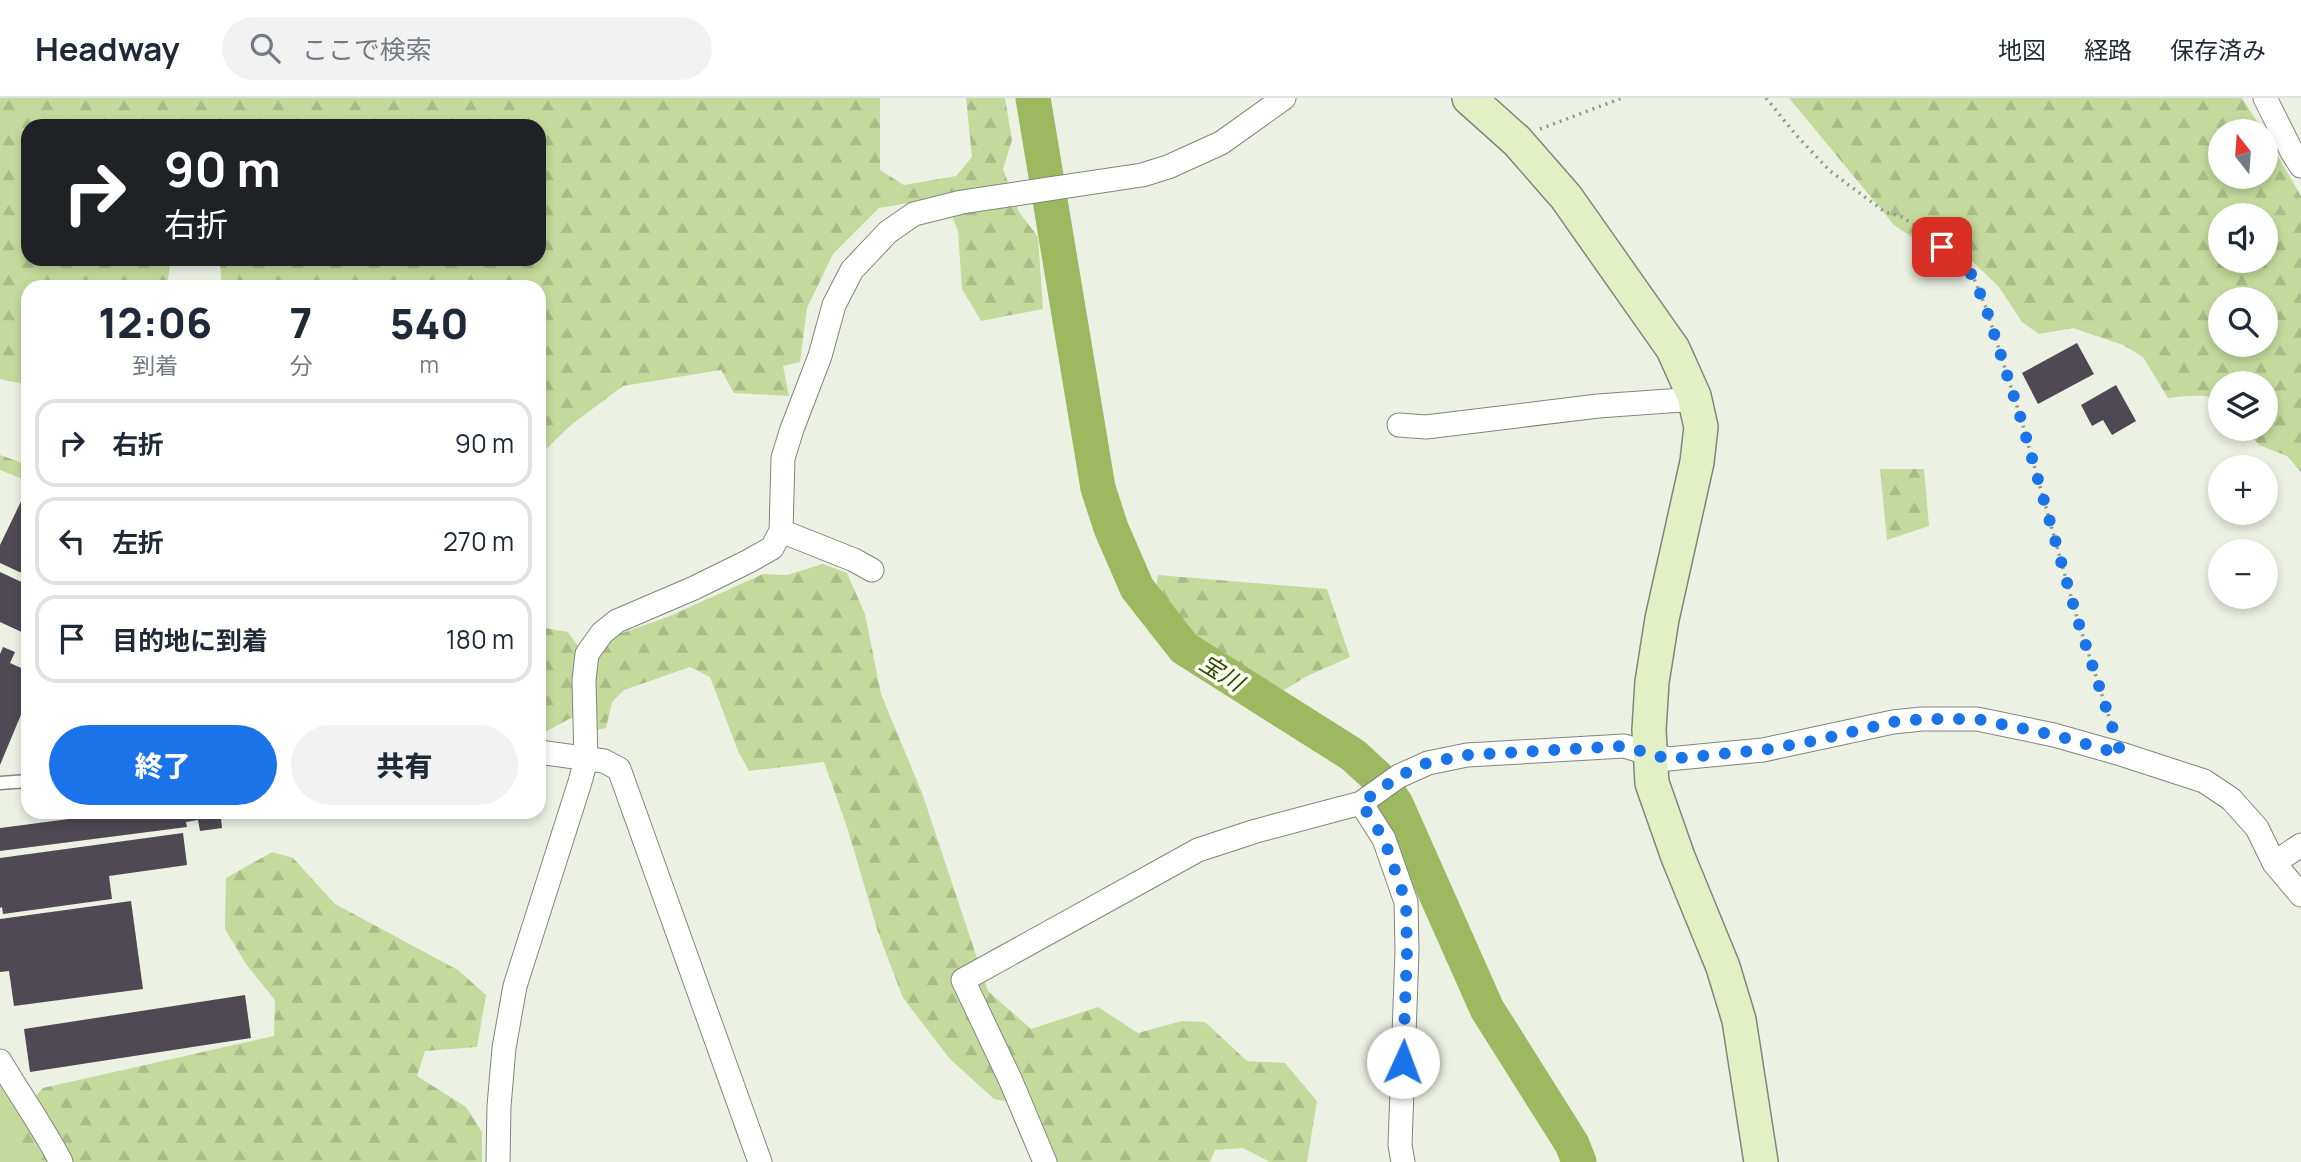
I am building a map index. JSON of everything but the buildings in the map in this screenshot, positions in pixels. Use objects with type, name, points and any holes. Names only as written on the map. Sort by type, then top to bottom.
[{"type":"street","points":[[498,1162],[504,1048],[515,986],[586,760],[584,680],[587,654],[602,633],[617,621],[749,562],[772,548],[781,531],[783,458],[820,356],[834,305],[852,270],[888,232],[915,214],[962,202],[1142,175],[1168,167],[1221,143],[1284,98]]},
{"type":"street","points":[[1469,98],[1517,141],[1566,197],[1673,349],[1695,396],[1700,427],[1697,462],[1662,619],[1652,682],[1649,730],[1652,783],[1678,857],[1723,967],[1738,1020],[1761,1162]]},
{"type":"street","points":[[2264,98],[2301,166]]},
{"type":"street","points":[[1399,425],[1426,427],[1598,405],[1682,400],[1695,396]]},
{"type":"street","points":[[781,531],[843,555],[872,570]]},
{"type":"street","points":[[1045,1162],[963,979],[1198,850],[1256,831],[1361,803],[1399,776],[1427,763],[1467,755],[1624,746],[1668,759],[1763,750],[1893,722],[1951,717],[1977,719],[2121,754],[2204,781],[2231,799],[2257,828],[2274,863],[2301,895]]},
{"type":"street","points":[[546,753],[604,761],[619,769],[760,1162]]},
{"type":"street","points":[[1361,803],[1384,839],[1406,902],[1407,951],[1400,1144],[1403,1162]]},
{"type":"street","points":[[2274,863],[2301,845]]},
{"type":"street","points":[[0,1061],[23,1101],[46,1133],[61,1162]]},
{"type":"lane","points":[[0,783],[21,782]]},
{"type":"path","points":[[1517,141],[1525,134],[1622,98]]},
{"type":"path","points":[[1766,98],[1830,171],[1885,212],[1902,217],[1926,232],[1973,276],[1986,308],[2021,419],[2077,618],[2121,754]]},
{"type":"green space","points":[[0,98],[880,98],[880,170],[904,185],[956,176],[972,157],[966,98],[1005,98],[1012,140],[1003,169],[1019,212],[1038,237],[1043,309],[981,321],[962,289],[958,231],[944,197],[879,208],[833,254],[807,308],[800,362],[783,366],[789,396],[734,393],[721,370],[623,386],[571,425],[546,449],[546,280],[221,280],[220,266],[546,266],[546,119],[21,119],[21,266],[170,266],[168,280],[21,280],[21,384],[0,379]]},
{"type":"green space","points":[[1789,98],[2242,98],[2255,119],[2208,119],[2208,189],[2278,189],[2278,157],[2301,196],[2301,472],[2287,456],[2259,445],[2256,441],[2278,441],[2278,371],[2208,371],[2208,397],[2168,398],[2143,357],[2123,345],[2073,328],[2039,334],[2022,322],[1999,287],[1965,254],[1925,246],[1894,225]]},
{"type":"green space","points":[[0,455],[21,462],[21,478],[0,470]]},
{"type":"green space","points":[[1880,469],[1924,469],[1929,526],[1887,540]]},
{"type":"green space","points":[[823,564],[847,573],[865,614],[881,694],[922,793],[988,991],[1031,1029],[1098,1007],[1138,1033],[1182,1021],[1205,1022],[1247,1061],[1285,1063],[1317,1101],[1307,1162],[1270,1162],[1243,1148],[1215,1150],[1210,1162],[1054,1162],[1026,1105],[994,1099],[950,1059],[903,998],[878,932],[847,827],[824,762],[749,771],[738,751],[710,677],[690,667],[624,690],[612,702],[606,728],[596,730],[591,721],[571,718],[546,731],[546,628],[568,632],[580,649],[605,649],[614,636],[670,616],[763,574],[787,575]]},
{"type":"green space","points":[[1158,575],[1327,589],[1350,657],[1307,676],[1279,693],[1221,657],[1189,632],[1156,588]]},
{"type":"green space","points":[[272,852],[293,858],[335,904],[458,970],[486,995],[477,1047],[425,1051],[417,1076],[466,1107],[482,1132],[482,1162],[24,1162],[14,1132],[15,1118],[43,1088],[274,1036],[275,1000],[246,964],[225,929],[226,878]]},
{"type":"green space","points":[[0,1079],[54,1162],[0,1162]]},
{"type":"waterway","name":"宝川","points":[[1033,98],[1098,488],[1111,528],[1137,588],[1184,648],[1353,755],[1377,777],[1396,804],[1487,1009],[1572,1144],[1579,1162]]},
{"type":"route","points":[[1403,1062],[1406,902],[1384,839],[1361,803],[1399,776],[1427,763],[1467,755],[1624,746],[1668,759],[1763,750],[1893,722],[1951,717],[1977,719],[2054,735],[2121,754],[2077,618],[2021,419],[1986,308],[1973,276],[1942,247]]}]
